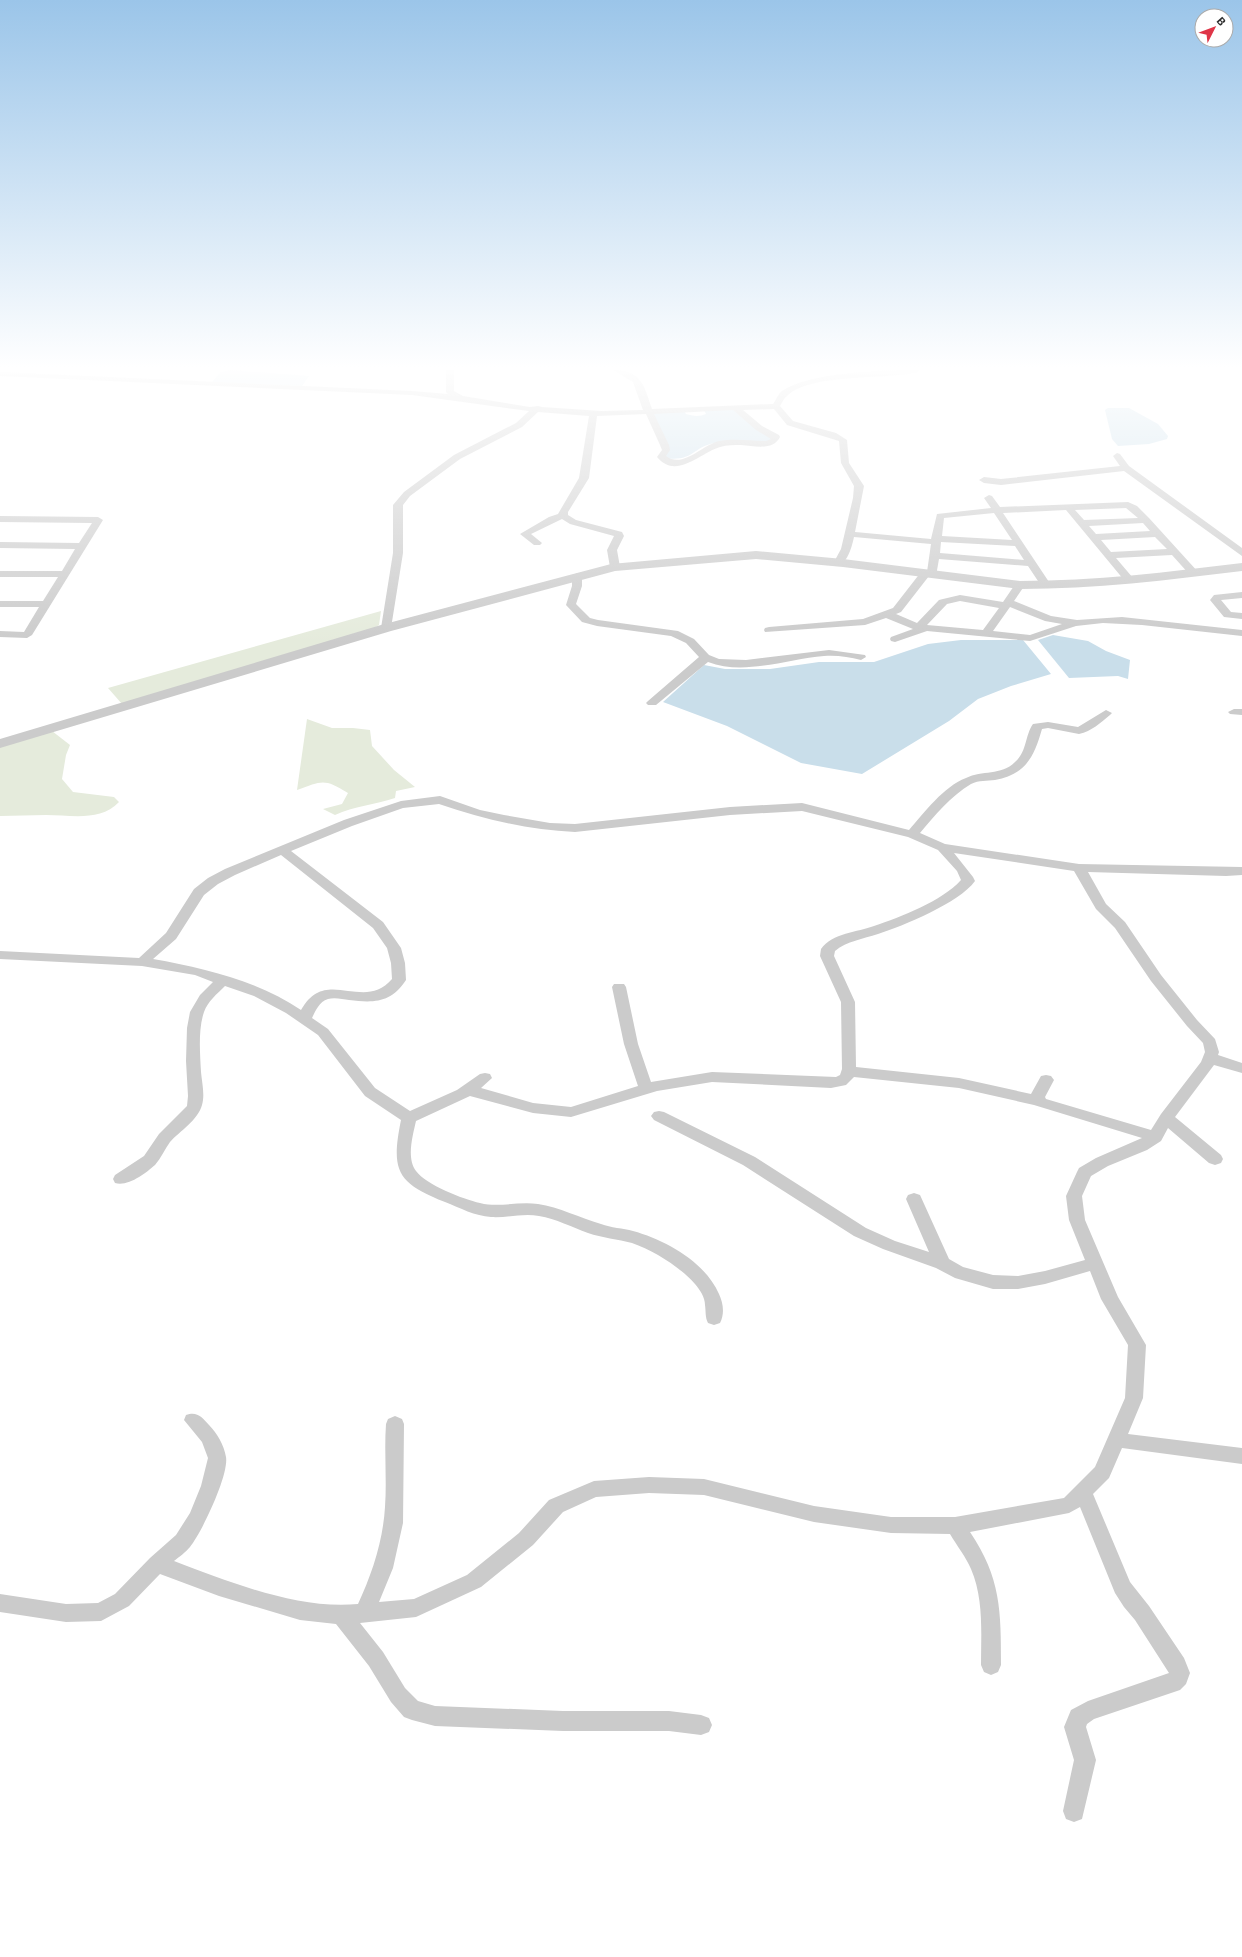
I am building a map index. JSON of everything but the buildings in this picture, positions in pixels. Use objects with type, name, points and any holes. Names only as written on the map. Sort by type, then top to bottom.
[{"type":"street","points":[[386,628],[398,554],[398,504],[407,494],[451,461]]},
{"type":"street","points":[[563,516],[563,512],[584,478],[586,461]]},
{"type":"street","points":[[677,461],[687,461]]},
{"type":"street","points":[[838,562],[846,549],[858,498],[859,486],[845,461]]},
{"type":"street","points":[[1121,461],[1126,468],[1242,553]]},
{"type":"street","points":[[984,480],[1001,482],[1126,468]]},
{"type":"street","points":[[989,498],[1046,585]]},
{"type":"street","points":[[769,630],[857,624],[897,610],[928,574],[934,556],[939,518],[941,515],[997,510],[1128,505],[1134,508],[1146,520],[1194,573]]},
{"type":"street","points":[[1068,507],[1128,578]]},
{"type":"street","points":[[537,543],[524,534],[552,519],[563,516],[573,522],[619,534],[612,546],[611,551],[615,567]]},
{"type":"street","points":[[0,519],[98,520],[27,635],[0,634]]},
{"type":"street","points":[[1082,523],[1146,520]]},
{"type":"street","points":[[849,534],[936,540],[1019,543]]},
{"type":"street","points":[[1094,537],[1158,534]]},
{"type":"street","points":[[0,545],[82,546]]},
{"type":"street","points":[[1109,555],[1174,552]]},
{"type":"street","points":[[0,744],[386,628],[615,567],[756,555],[838,562],[1020,585],[1046,585],[1194,573],[1242,567]]},
{"type":"street","points":[[934,556],[1032,564]]},
{"type":"street","points":[[0,574],[64,574]]},
{"type":"street","points":[[577,576],[578,586],[571,605],[586,620],[597,623],[674,633],[690,641],[704,657],[720,662],[751,663],[822,653],[838,653],[861,657]]},
{"type":"street","points":[[985,635],[1020,585]]},
{"type":"street","points":[[1242,595],[1218,597],[1215,600],[1228,615],[1242,616]]},
{"type":"street","points":[[895,639],[920,628],[943,602],[960,598],[1007,604],[1048,619],[1082,622],[1122,621],[1242,633]]},
{"type":"street","points":[[0,604],[46,604]]},
{"type":"street","points":[[887,614],[920,628],[940,628],[985,635],[1030,638],[1043,635],[1069,624],[1082,622]]},
{"type":"street","points":[[993,624],[1043,635]]},
{"type":"street","points":[[652,704],[703,661],[704,657]]},
{"type":"street","points":[[912,834],[957,787],[970,780],[1000,775],[1018,767],[1028,756],[1037,726],[1048,725],[1079,731],[1087,728],[1106,713]]},
{"type":"street","points":[[142,962],[171,936],[199,892],[230,872],[348,823],[401,805],[440,800],[484,814],[550,828],[575,828],[730,811],[802,807],[820,810],[912,834],[942,847],[1079,868],[1226,872],[1242,871]]},
{"type":"street","points":[[468,1090],[533,1108],[571,1112],[646,1089],[679,1081],[723,1076],[837,1083],[844,1081],[847,1078],[848,1071],[848,1002],[826,956],[828,949],[840,942],[880,928],[920,911],[962,889],[968,881],[968,876],[949,857],[942,847]]},
{"type":"street","points":[[283,851],[378,925],[394,948],[398,962],[399,980],[389,991],[378,996],[363,998],[341,993],[326,994],[313,1003],[304,1020]]},
{"type":"street","points":[[156,1564],[219,1587],[300,1611],[342,1615],[416,1608],[474,1582],[526,1539],[556,1506],[594,1489],[649,1485],[704,1487],[814,1514],[891,1524],[955,1526],[1069,1505],[1102,1472],[1134,1398],[1137,1345],[1110,1299],[1077,1220],[1074,1196],[1086,1172],[1102,1162],[1141,1146],[1155,1137],[1166,1118],[1210,1058],[1212,1052],[1210,1042],[1188,1018],[1156,978],[1120,925],[1101,906],[1079,868]]},
{"type":"street","points":[[0,955],[142,962],[197,971],[259,993],[291,1010],[323,1032],[370,1092],[409,1118]]},
{"type":"street","points":[[121,1179],[134,1172],[150,1160],[165,1138],[194,1107],[196,1096],[193,1061],[194,1028],[197,1012],[205,998],[223,980]]},
{"type":"street","points":[[619,987],[631,1044],[646,1089]]},
{"type":"street","points":[[1210,1058],[1242,1068]]},
{"type":"street","points":[[848,1071],[959,1083],[1039,1101],[1045,1105],[1137,1130],[1155,1137]]},
{"type":"street","points":[[409,1118],[468,1090],[485,1078]]},
{"type":"street","points":[[1039,1101],[1037,1098],[1046,1080]]},
{"type":"street","points":[[659,1116],[749,1161],[860,1232],[889,1245],[942,1263],[948,1268],[961,1274],[994,1282],[1013,1282],[1045,1277],[1095,1263]]},
{"type":"street","points":[[409,1118],[402,1149],[406,1170],[414,1181],[431,1191],[483,1210],[536,1210],[548,1212],[603,1232],[632,1237],[654,1246],[689,1267],[705,1286],[713,1300],[714,1318]]},
{"type":"street","points":[[1166,1118],[1215,1159]]},
{"type":"street","points":[[914,1199],[942,1263]]},
{"type":"street","points":[[0,1603],[66,1613],[101,1612],[122,1600],[156,1564],[183,1540],[198,1517],[211,1486],[217,1458],[210,1438],[193,1420]]},
{"type":"street","points":[[365,1612],[381,1574],[393,1528],[395,1491],[393,1451],[394,1424]]},
{"type":"street","points":[[1116,1440],[1242,1456]]},
{"type":"street","points":[[1074,1811],[1085,1760],[1075,1727],[1079,1717],[1088,1711],[1173,1683],[1179,1679],[1181,1673],[1142,1613],[1131,1601],[1122,1587],[1082,1492]]},
{"type":"street","points":[[955,1526],[983,1574],[991,1625],[991,1665]]},
{"type":"street","points":[[342,1615],[376,1660],[398,1696],[412,1710],[435,1716],[563,1721],[669,1721],[701,1725]]},
{"type":"green space","points":[[381,611],[379,625],[373,629],[122,704],[108,688]]},
{"type":"green space","points":[[307,719],[332,728],[370,730],[372,746],[394,770],[415,787],[396,791],[395,798],[335,815],[323,809],[342,804],[348,793],[340,788],[323,782],[297,790]]},
{"type":"green space","points":[[52,731],[70,745],[66,755],[62,779],[73,792],[114,797],[119,802],[111,808],[94,815],[0,816],[0,747]]},
{"type":"water","points":[[1053,635],[1088,641],[1106,651],[1130,660],[1128,679],[1118,676],[1069,678],[1038,640]]},
{"type":"water","points":[[961,640],[1023,640],[1051,674],[1011,686],[978,699],[949,721],[862,774],[801,763],[727,726],[663,702],[704,665],[725,669],[770,669],[819,662],[874,662],[928,644]]}]
